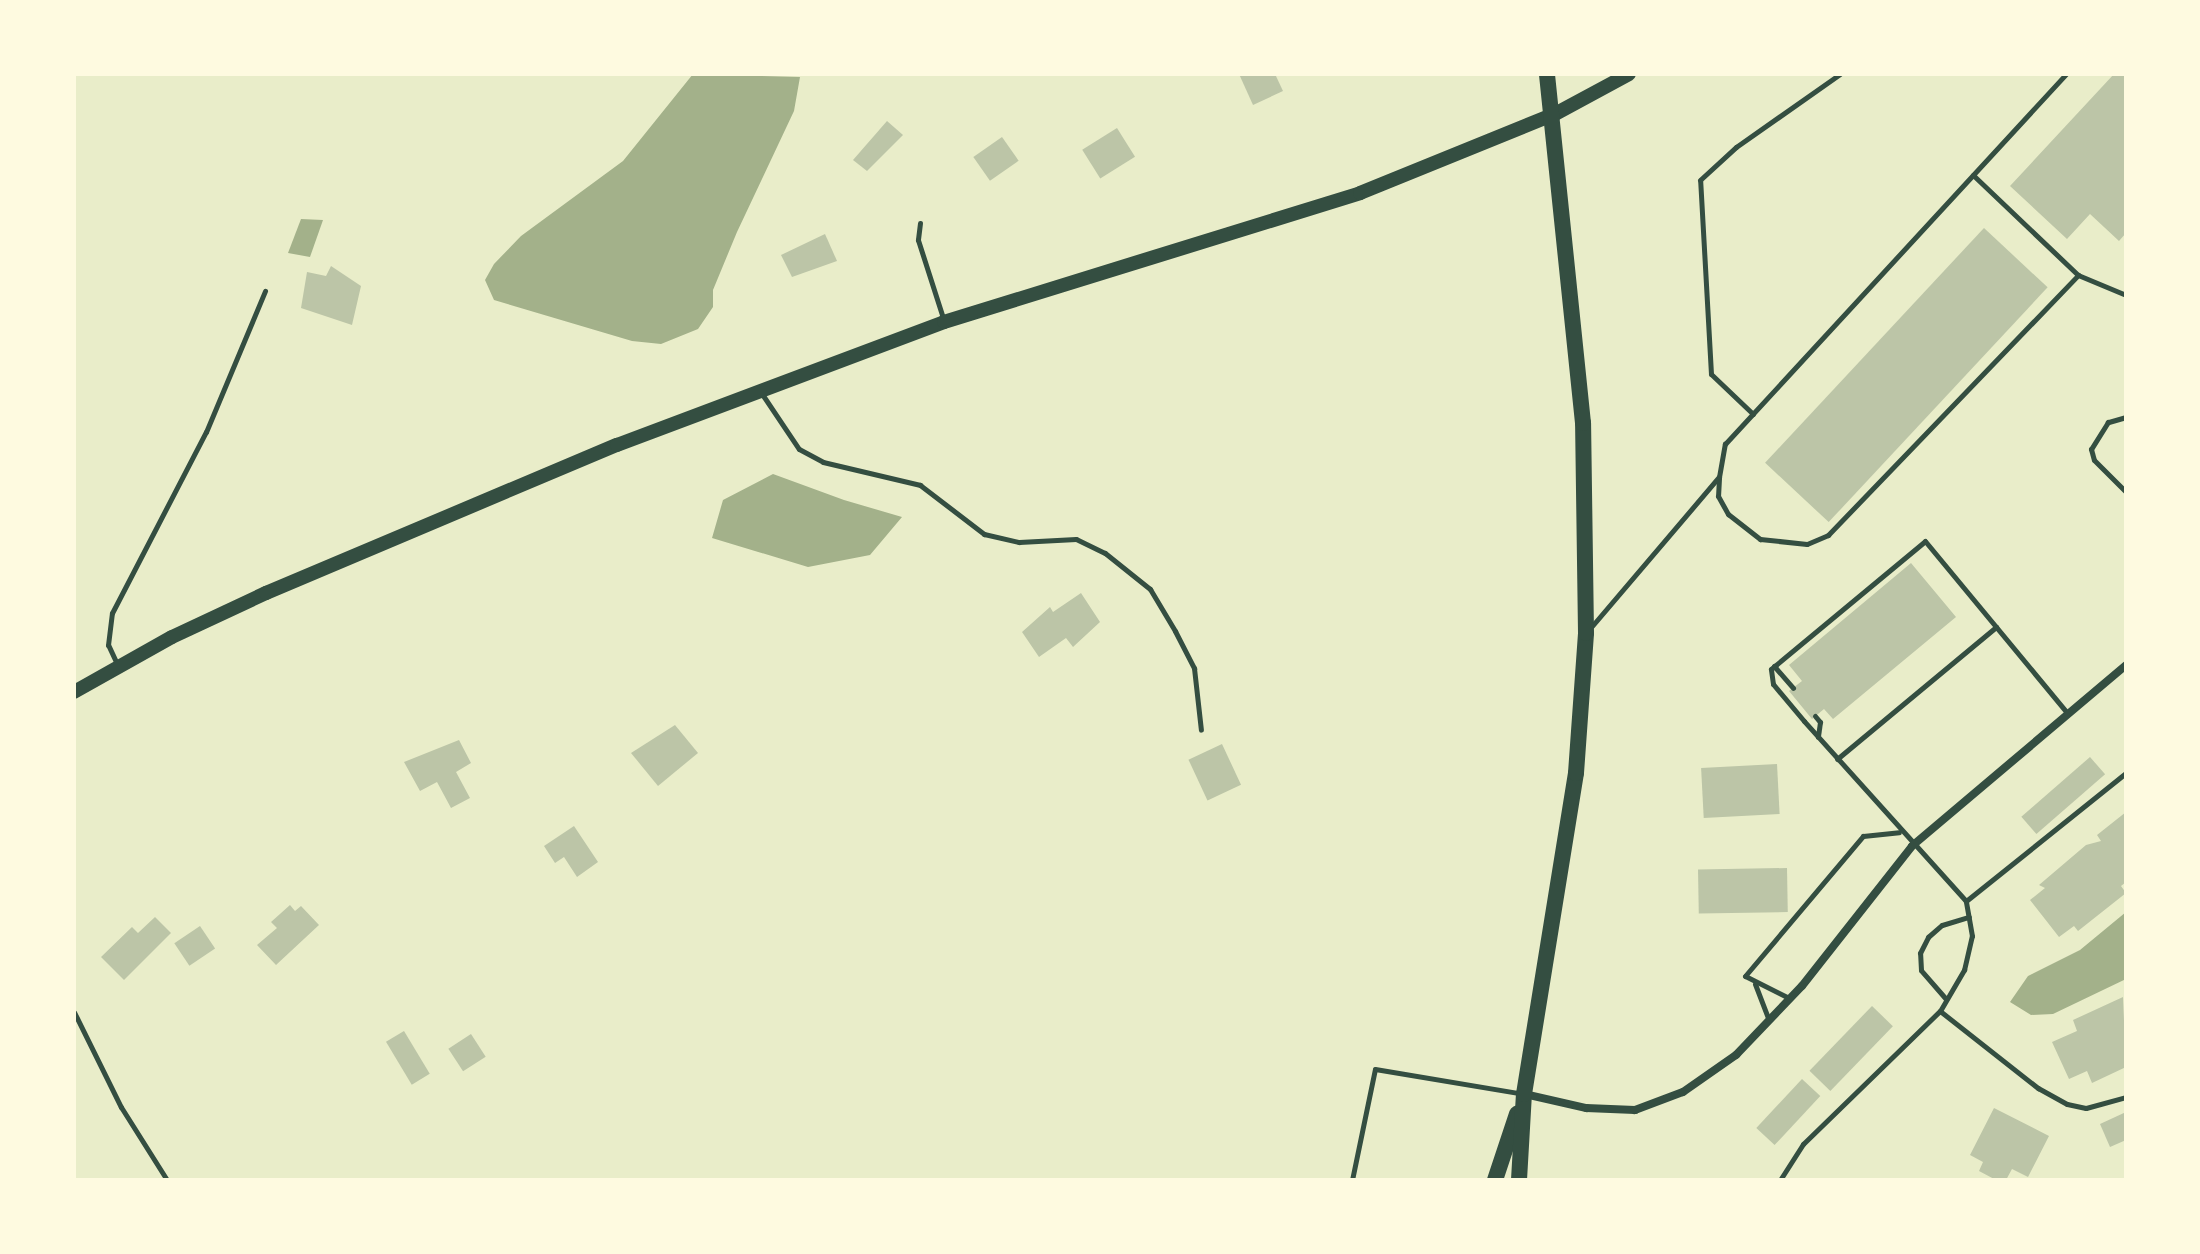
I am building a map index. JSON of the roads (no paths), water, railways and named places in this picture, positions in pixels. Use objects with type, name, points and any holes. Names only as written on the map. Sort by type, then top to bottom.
[{"type":"main road","points":[[1519,1180],[1524,1094],[1576,773],[1586,633],[1583,423],[1555,114],[1547,74]]},
{"type":"main road","points":[[74,692],[266,593],[759,390],[944,322],[1360,193],[1555,114],[1629,74]]},
{"type":"main road","points":[[1495,1180],[1524,1094]]},
{"type":"street","points":[[1524,1094],[1586,1108],[1635,1110],[1683,1092],[1736,1055],[1790,998],[1912,846],[2126,665]]},
{"type":"lane","points":[[1753,414],[1711,374],[1700,180],[1736,147],[1840,74]]},
{"type":"lane","points":[[2066,74],[1725,444],[1718,496],[1728,514],[1760,539],[1807,544],[1828,535],[2078,275]]},
{"type":"lane","points":[[1973,175],[2078,275],[2126,295]]},
{"type":"lane","points":[[920,223],[921,252],[944,322]]},
{"type":"lane","points":[[118,667],[108,645],[112,613],[206,432],[265,291]]},
{"type":"lane","points":[[759,390],[782,429],[799,449],[823,462],[920,485],[984,534],[1019,542],[1076,539],[1105,553],[1150,589],[1175,631],[1194,668],[1201,730]]},
{"type":"lane","points":[[2126,417],[2108,422],[2091,449],[2094,460],[2126,492]]},
{"type":"lane","points":[[1586,633],[1719,477]]},
{"type":"lane","points":[[1780,1180],[1803,1144],[1940,1011],[1964,970],[1972,936],[1966,901],[1912,846],[1773,684],[1774,666],[1925,541],[2068,714]]},
{"type":"lane","points":[[1837,759],[1996,627]]},
{"type":"lane","points":[[1774,666],[1793,688]]},
{"type":"lane","points":[[1815,716],[1820,722],[1818,737]]},
{"type":"lane","points":[[1966,901],[2126,773]]},
{"type":"lane","points":[[1790,998],[1745,976],[1863,836],[1900,832]]},
{"type":"lane","points":[[1946,999],[1921,970],[1920,953],[1942,925],[1969,917]]},
{"type":"lane","points":[[1755,983],[1769,1020]]},
{"type":"lane","points":[[1940,1011],[2038,1088],[2067,1104],[2086,1108],[2126,1097]]},
{"type":"lane","points":[[74,1012],[121,1107],[167,1180]]},
{"type":"lane","points":[[1352,1180],[1375,1069],[1524,1094]]}]
